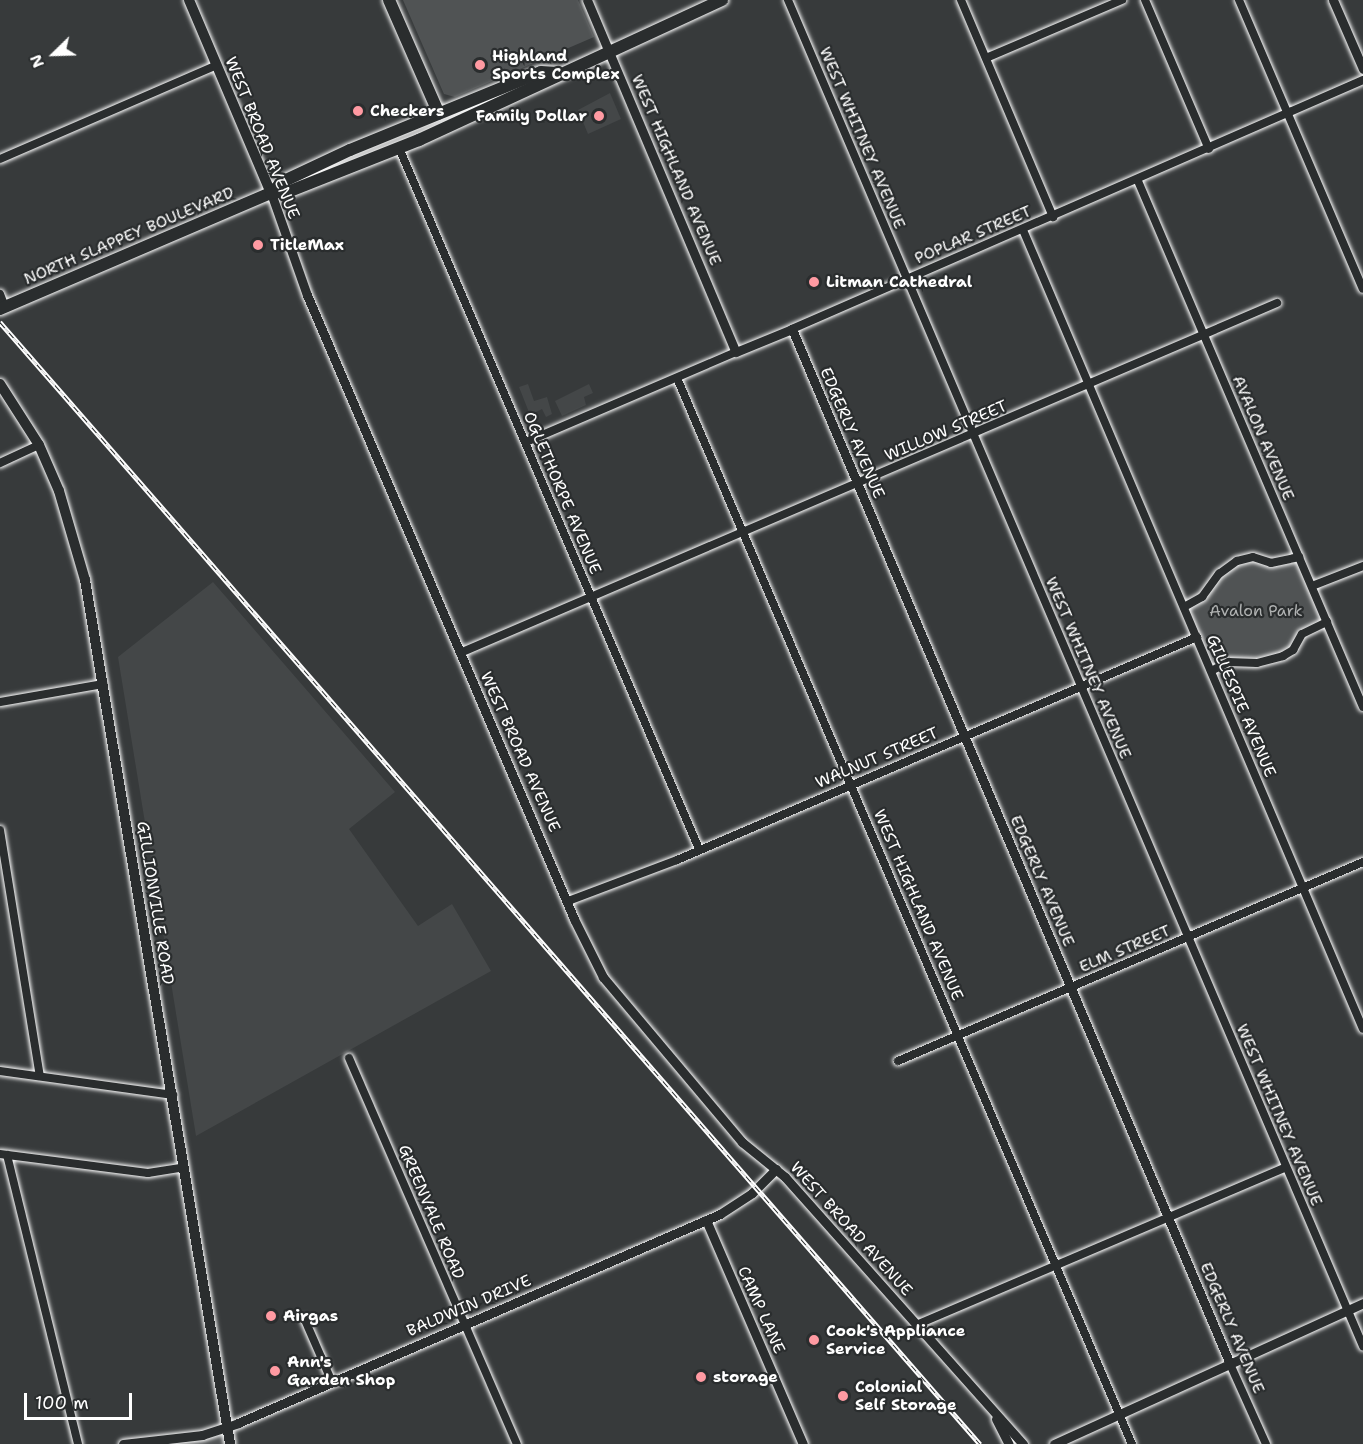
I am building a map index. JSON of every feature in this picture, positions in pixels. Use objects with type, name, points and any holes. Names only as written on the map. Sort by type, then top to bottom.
[{"type":"main road","name":"WEST BROAD AVENUE","points":[[189,0],[271,193]]},
{"type":"main road","points":[[389,0],[439,114]]},
{"type":"main road","points":[[558,73],[722,0]]},
{"type":"main road","name":"NORTH SLAPPEY BOULEVARD","points":[[271,193],[284,181],[439,114],[541,72],[558,73]]},
{"type":"main road","name":"NORTH SLAPPEY BOULEVARD","points":[[3,308],[271,193],[290,191],[399,148],[546,84],[558,73]]},
{"type":"main road","points":[[439,114],[467,119]]},
{"type":"main road","points":[[424,137],[439,114]]},
{"type":"main road","name":"GILLIONVILLE ROAD","points":[[0,384],[39,445],[72,530],[103,684],[230,1444]]},
{"type":"street","name":"WEST HIGHLAND AVENUE","points":[[587,0],[736,352]]},
{"type":"street","name":"WEST WHITNEY AVENUE","points":[[788,0],[1363,1346]]},
{"type":"street","points":[[961,0],[1053,217]]},
{"type":"street","points":[[986,58],[1122,0]]},
{"type":"street","points":[[1145,0],[1209,149]]},
{"type":"street","points":[[1239,0],[1363,289]]},
{"type":"street","points":[[1333,0],[1363,69]]},
{"type":"street","points":[[0,159],[217,65]]},
{"type":"street","name":"POPLAR STREET","points":[[526,442],[1138,181],[1363,80]]},
{"type":"street","name":"OGLETHORPE AVENUE","points":[[399,148],[699,849]]},
{"type":"street","name":"AVALON AVENUE","points":[[1138,181],[1363,706]]},
{"type":"street","name":"WEST BROAD AVENUE","points":[[271,193],[307,295],[589,953],[628,1011],[742,1142],[776,1169],[990,1410],[1023,1444]]},
{"type":"street","name":"GILLESPIE AVENUE","points":[[1023,230],[1305,887],[1363,1029]]},
{"type":"street","points":[[0,294],[3,308]]},
{"type":"street","name":"WILLOW STREET","points":[[460,653],[857,483],[974,436],[1276,303]]},
{"type":"street","name":"EDGERLY AVENUE","points":[[792,329],[1230,1364],[1266,1444]]},
{"type":"street","name":"WEST HIGHLAND AVENUE","points":[[677,378],[956,1036],[1121,1413],[1132,1444]]},
{"type":"street","points":[[0,463],[39,445]]},
{"type":"street","points":[[1184,607],[1202,597],[1219,574],[1237,561],[1253,557],[1271,563],[1299,557]]},
{"type":"street","points":[[1312,586],[1363,567]]},
{"type":"street","points":[[1211,671],[1229,662],[1257,663],[1283,656],[1293,650],[1302,634],[1327,622]]},
{"type":"street","name":"WALNUT STREET","points":[[568,902],[699,849],[1197,637]]},
{"type":"street","points":[[0,702],[103,684]]},
{"type":"street","points":[[0,830],[40,1076]]},
{"type":"street","name":"ELM STREET","points":[[898,1060],[1363,862]]},
{"type":"street","name":"GREENVALE ROAD","points":[[349,1058],[517,1444]]},
{"type":"street","points":[[0,1071],[172,1095]]},
{"type":"street","points":[[78,1444],[4,1155],[148,1173],[184,1167]]},
{"type":"street","points":[[916,1325],[1286,1167]]},
{"type":"street","name":"BALDWIN DRIVE","points":[[123,1444],[202,1435],[227,1428],[706,1220],[744,1200],[776,1169]]},
{"type":"street","name":"CAMP LANE","points":[[706,1220],[803,1444]]},
{"type":"street","points":[[1054,1444],[1363,1303]]},
{"type":"street","points":[[305,1320],[332,1382]]},
{"type":"street","name":"WEST BROAD AVENUE","points":[[990,1410],[1009,1444]]},
{"type":"shaded area","points":[[610,93],[621,119],[588,134],[578,110]]},
{"type":"shaded area","points":[[528,384],[534,401],[547,397],[552,414],[546,417],[542,409],[530,415],[519,387]]},
{"type":"shaded area","points":[[589,384],[593,393],[584,397],[586,405],[562,416],[555,401]]},
{"type":"shaded area","points":[[213,582],[395,792],[349,829],[418,926],[452,904],[491,971],[196,1136],[118,657]]},
{"type":"green space","name":"Highland Sports Complex","points":[[403,0],[578,0],[594,37],[455,97],[444,94]]},
{"type":"green space","name":"Avalon Park","points":[[1298,558],[1325,621],[1301,634],[1295,646],[1267,660],[1240,660],[1212,669],[1185,607],[1203,598],[1220,575],[1238,563]]},
{"type":"green space","points":[[226,1429],[229,1444],[126,1444]]},
{"type":"railway","points":[[0,322],[980,1444]]},
{"type":"place","name":"Highland Sports Complex","points":[[480,65]]},
{"type":"place","name":"Checkers","points":[[358,111]]},
{"type":"place","name":"Family Dollar","points":[[599,116]]},
{"type":"place","name":"TitleMax","points":[[258,245]]},
{"type":"place","name":"Litman Cathedral","points":[[814,282]]},
{"type":"place","name":"Airgas","points":[[271,1316]]},
{"type":"place","name":"Cook's Appliance Service","points":[[814,1340]]},
{"type":"place","name":"Ann's Garden Shop","points":[[275,1371]]},
{"type":"place","name":"storage","points":[[701,1377]]},
{"type":"place","name":"Colonial Self Storage","points":[[843,1396]]}]
